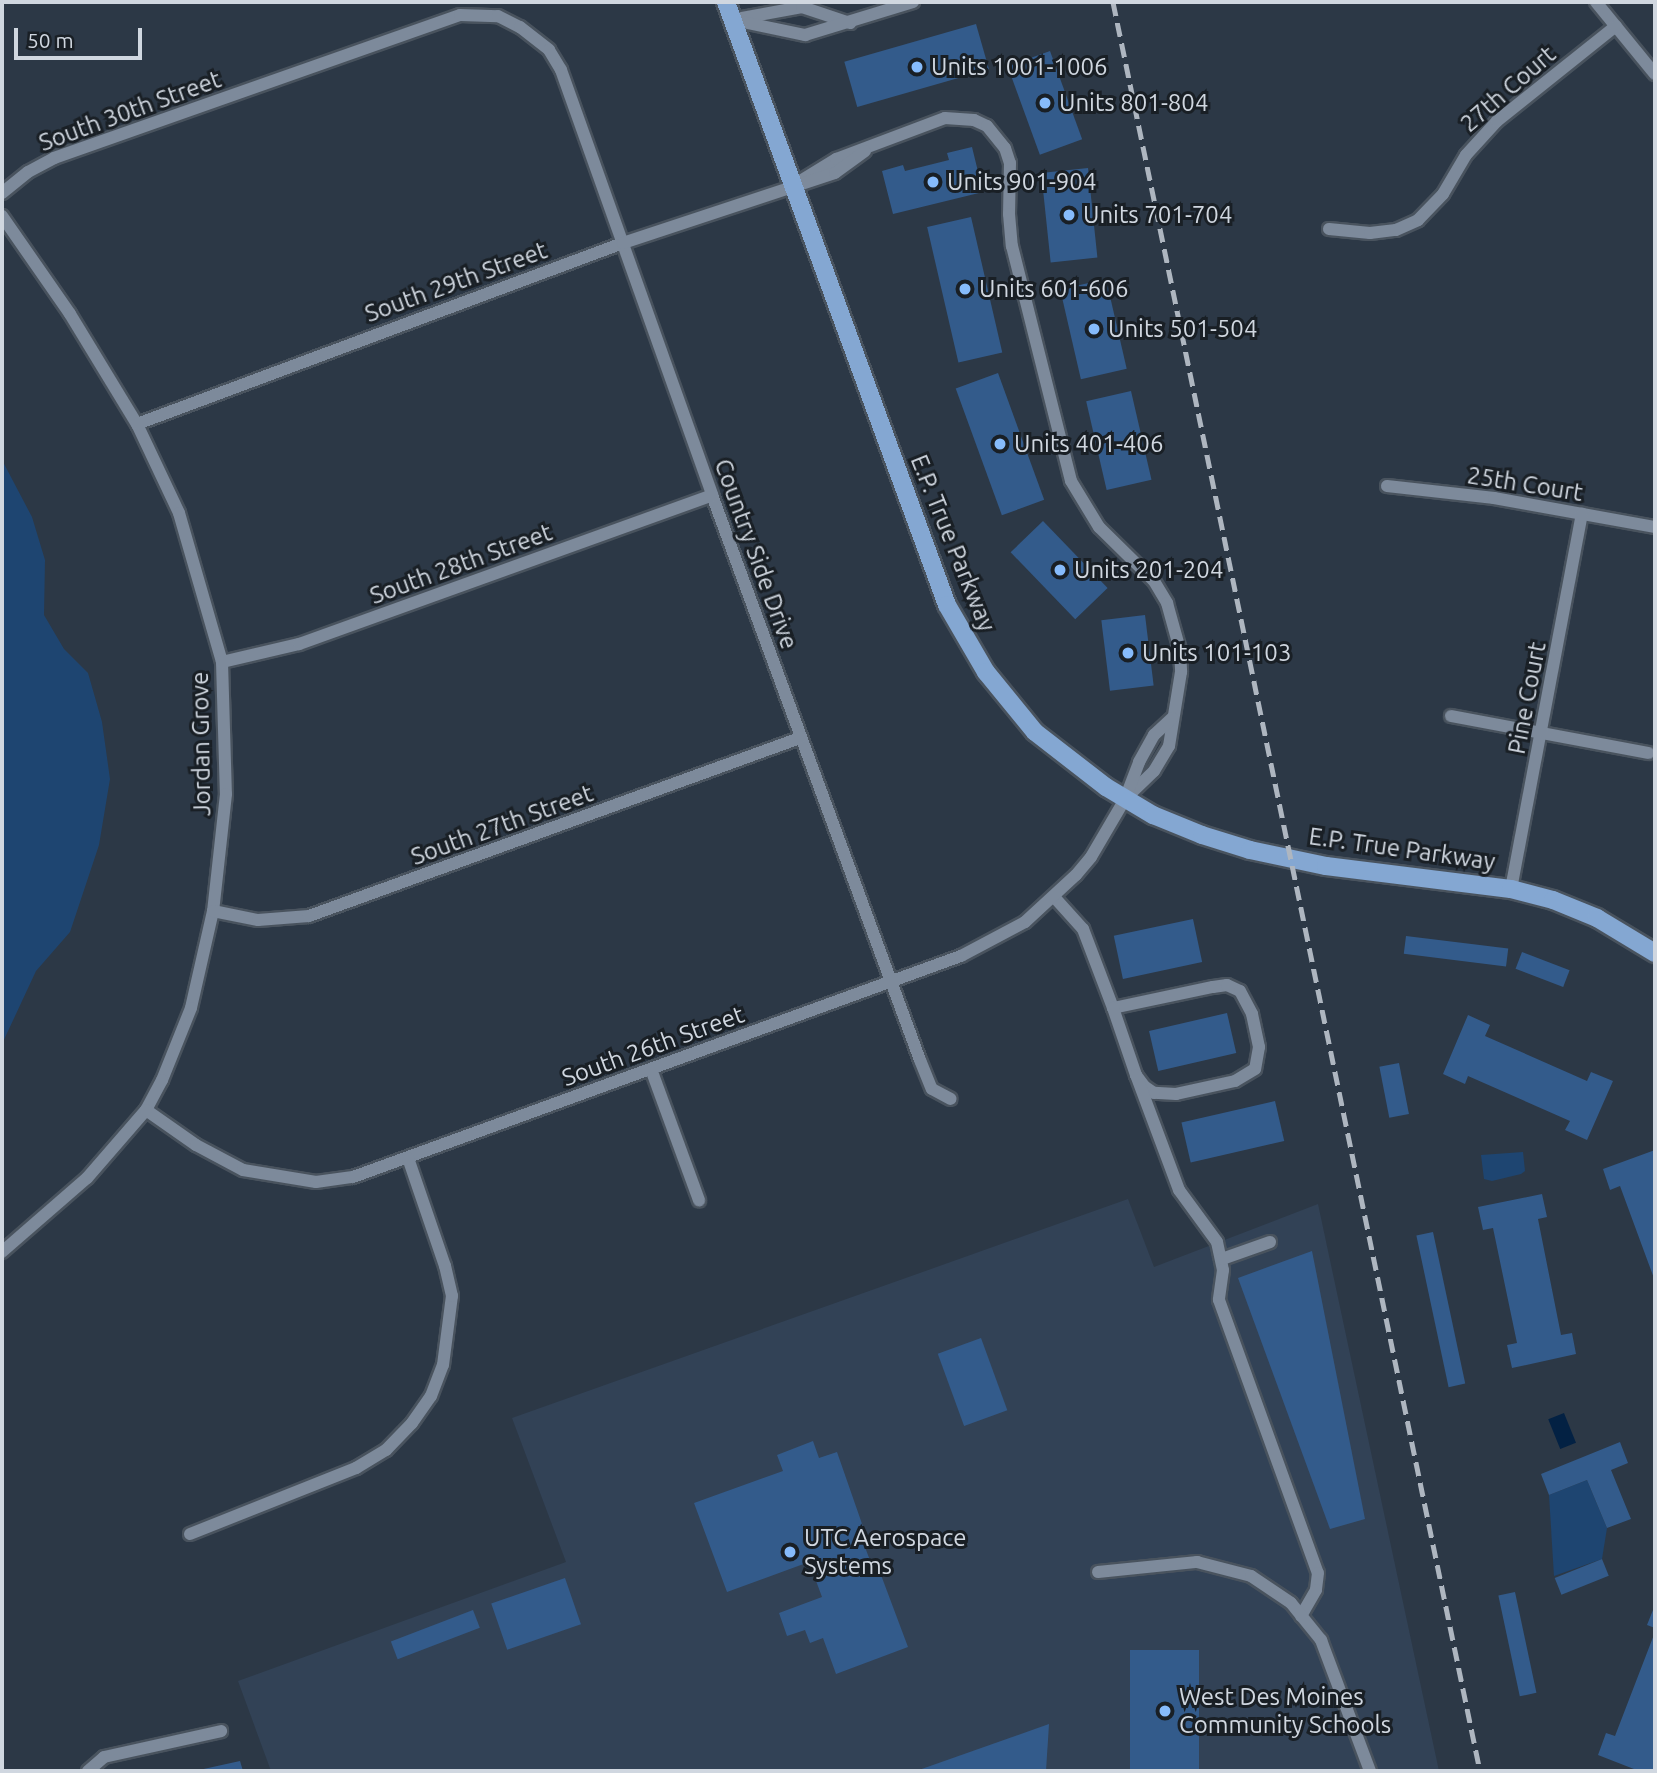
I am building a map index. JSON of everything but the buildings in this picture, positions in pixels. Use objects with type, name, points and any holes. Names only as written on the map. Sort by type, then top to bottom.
[{"type":"main road","name":"E.P. True Parkway","points":[[726,2],[938,583],[958,628],[991,680],[1035,732],[1125,799],[1190,831],[1251,850],[1326,866],[1511,889],[1553,900],[1597,918],[1655,953]]},
{"type":"street","points":[[733,20],[805,35],[913,2]]},
{"type":"street","points":[[1597,2],[1655,74]]},
{"type":"street","points":[[733,20],[790,7],[802,8],[850,23]]},
{"type":"street","name":"South 30th Street","points":[[2,193],[28,172],[54,158],[460,15],[498,16],[517,26]]},
{"type":"street","name":"Country Side Drive","points":[[517,26],[549,50],[561,70],[800,738],[932,1089],[951,1099]]},
{"type":"street","name":"27th Court","points":[[1329,229],[1370,233],[1396,230],[1418,220],[1443,194],[1465,155],[1497,121],[1616,26]]},
{"type":"street","name":"South 29th Street","points":[[137,424],[623,243],[838,172],[870,146],[937,120],[960,117],[987,126],[1005,148],[1010,163],[1009,214],[1012,246],[1063,456],[1083,505],[1099,527],[1154,581],[1167,603],[1180,650],[1178,694],[1171,718],[1170,746],[1154,771],[1125,799]]},
{"type":"street","name":"Jordan Grove","points":[[2,216],[70,314],[137,424],[178,513],[222,662],[226,794],[213,911],[191,1009],[146,1110],[87,1178],[2,1252]]},
{"type":"street","name":"25th Court","points":[[1387,486],[1494,498],[1655,527]]},
{"type":"street","name":"South 28th Street","points":[[222,662],[299,645],[712,495]]},
{"type":"street","name":"Pine Court","points":[[1511,889],[1582,514]]},
{"type":"street","points":[[1451,716],[1649,753]]},
{"type":"street","points":[[1125,799],[1139,762],[1154,734],[1171,718]]},
{"type":"street","name":"South 27th Street","points":[[213,911],[258,920],[309,916],[800,738]]},
{"type":"street","name":"South 26th Street","points":[[146,1110],[196,1145],[243,1170],[283,1179],[316,1182],[353,1177],[961,956],[1025,922],[1055,898],[1091,858],[1125,799]]},
{"type":"street","points":[[1055,898],[1083,929],[1180,1190],[1210,1230],[1222,1259],[1219,1300],[1318,1573],[1316,1590],[1301,1616]]},
{"type":"street","points":[[1113,1009],[1227,985],[1240,991],[1252,1014],[1258,1061],[1248,1076],[1164,1095],[1145,1087],[1136,1075]]},
{"type":"street","points":[[651,1069],[699,1200]]},
{"type":"street","points":[[190,1534],[356,1468],[386,1450],[412,1423],[431,1396],[443,1365],[451,1326],[452,1296],[445,1266],[408,1158]]},
{"type":"street","points":[[1222,1259],[1270,1242]]},
{"type":"street","points":[[1098,1572],[1197,1562],[1230,1568],[1251,1576],[1291,1603],[1321,1640],[1370,1771]]},
{"type":"street","points":[[88,1771],[104,1758],[221,1731]]},
{"type":"shaded area","points":[[2,460],[32,517],[45,560],[44,615],[64,649],[88,673],[102,722],[110,779],[99,845],[70,932],[36,971],[2,1044]]},
{"type":"shaded area","points":[[1523,1152],[1525,1171],[1521,1174],[1492,1181],[1484,1179],[1481,1155]]},
{"type":"shaded area","points":[[1128,1199],[1154,1267],[1318,1204],[1439,1771],[271,1771],[238,1681],[566,1562],[512,1418]]},
{"type":"shaded area","points":[[1564,1413],[1576,1443],[1560,1449],[1548,1419]]},
{"type":"shaded area","points":[[1587,1480],[1607,1528],[1602,1559],[1554,1576],[1549,1495]]},
{"type":"railway","points":[[1113,2],[1480,1771]]},
{"type":"place","name":"Units 1001-1006","points":[[917,67]]},
{"type":"place","name":"Units 801-804","points":[[1045,103]]},
{"type":"place","name":"Units 901-904","points":[[933,182]]},
{"type":"place","name":"Units 701-704","points":[[1069,215]]},
{"type":"place","name":"Units 601-606","points":[[965,289]]},
{"type":"place","name":"Units 501-504","points":[[1094,329]]},
{"type":"place","name":"Units 401-406","points":[[1000,444]]},
{"type":"place","name":"Units 201-204","points":[[1060,570]]},
{"type":"place","name":"Units 101-103","points":[[1128,653]]},
{"type":"place","name":"UTC Aerospace Systems","points":[[790,1552]]},
{"type":"place","name":"West Des Moines Community Schools","points":[[1165,1711]]}]
